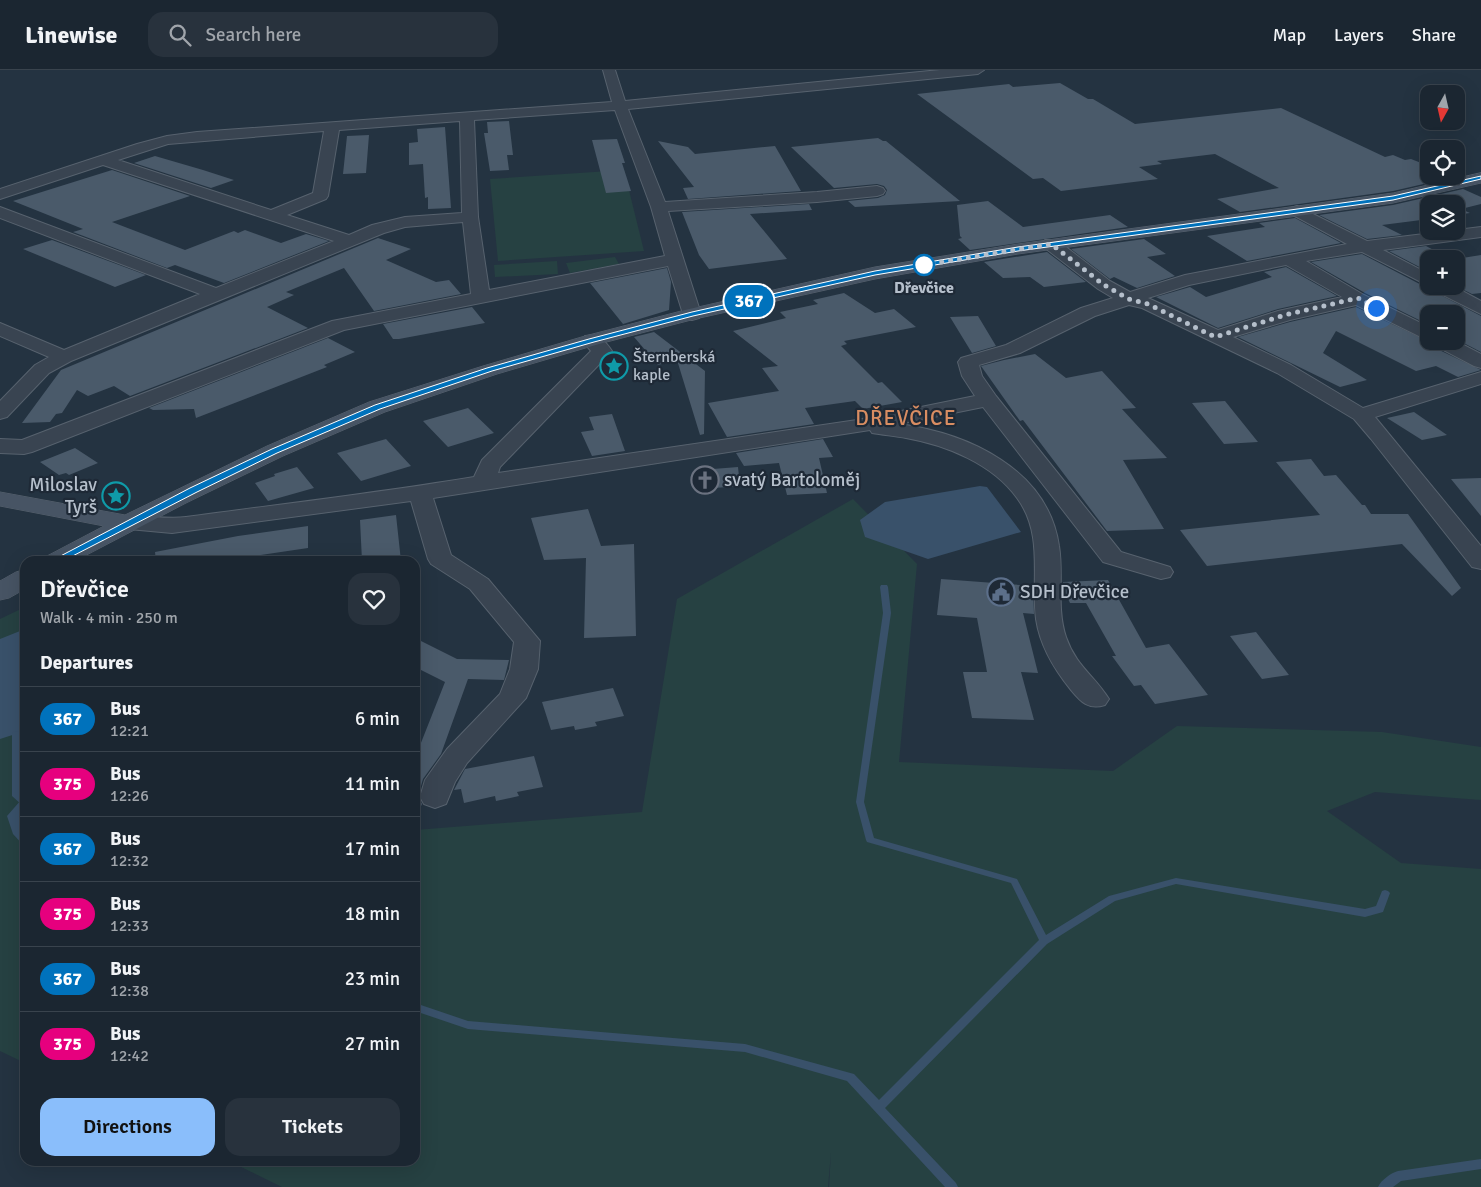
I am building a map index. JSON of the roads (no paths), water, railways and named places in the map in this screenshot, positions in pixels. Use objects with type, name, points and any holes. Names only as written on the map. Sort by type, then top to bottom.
[{"type":"main road","points":[[65,556],[126,523],[274,451],[377,407],[490,370],[592,340],[692,314],[875,273],[1051,244],[1393,198],[1481,178]]},
{"type":"main road","points":[[0,499],[126,523]]},
{"type":"main road","points":[[0,592],[20,581]]},
{"type":"street","points":[[609,70],[620,106],[659,207],[692,314]]},
{"type":"street","points":[[0,194],[167,140],[197,136],[332,128],[467,116],[620,106],[978,70]]},
{"type":"street","points":[[467,116],[470,217],[480,297]]},
{"type":"street","points":[[272,215],[320,196],[332,128]]},
{"type":"street","points":[[104,160],[348,240]]},
{"type":"street","points":[[659,207],[817,197],[877,190]]},
{"type":"street","points":[[1297,211],[1420,276]]},
{"type":"street","points":[[0,212],[216,294]]},
{"type":"street","points":[[0,413],[42,369],[64,357],[348,240],[405,222],[470,217]]},
{"type":"street","points":[[1161,572],[1106,566],[988,400],[972,376],[968,362],[1013,349],[1088,312],[1185,280],[1289,259],[1363,247],[1448,237],[1477,241]]},
{"type":"street","points":[[1051,244],[1104,285],[1129,299],[1148,304],[1284,369],[1361,415],[1379,434],[1481,562]]},
{"type":"street","points":[[0,446],[24,447],[339,325],[675,259]]},
{"type":"street","points":[[1289,259],[1420,330]]},
{"type":"street","points":[[1457,295],[1481,308]]},
{"type":"street","points":[[1215,337],[1285,315],[1358,298]]},
{"type":"street","points":[[0,329],[64,357]]},
{"type":"street","points":[[483,482],[490,465],[602,351],[592,340]]},
{"type":"street","points":[[1458,350],[1481,362]]},
{"type":"street","points":[[1361,415],[1481,378]]},
{"type":"street","points":[[126,523],[172,526],[420,493],[857,426],[988,400]]},
{"type":"street","points":[[857,426],[915,433],[954,444],[989,459],[1018,484],[1033,504],[1046,537],[1048,607],[1052,636],[1062,660],[1079,682],[1095,698]]},
{"type":"street","points":[[420,493],[440,559],[479,584],[526,641],[524,670],[512,698],[457,756],[440,780],[434,797]]},
{"type":"water","points":[[980,486],[987,487],[1021,532],[928,559],[865,537],[860,520],[885,502]]},
{"type":"water","points":[[20,631],[20,733],[0,739],[0,639]]},
{"type":"water","points":[[20,801],[20,842],[13,834],[7,816]]},
{"type":"waterway","points":[[884,587],[887,613],[860,802],[870,840],[1014,881],[1044,941]]},
{"type":"waterway","points":[[16,734],[16,796],[20,799]]},
{"type":"waterway","points":[[1044,941],[1112,898],[1176,881],[1365,913],[1380,909],[1385,893]]},
{"type":"waterway","points":[[879,1107],[1044,941]]},
{"type":"waterway","points":[[420,1009],[468,1025],[745,1048],[850,1077],[952,1187]]},
{"type":"waterway","points":[[1384,1187],[1398,1176],[1481,1164]]},
{"type":"place","name":"Dřevčice","points":[[924,265]]},
{"type":"place","name":"Šternberská kaple","points":[[614,366]]},
{"type":"place","name":"svatý Bartoloměj","points":[[705,480]]},
{"type":"place","name":"Miloslav Tyrš","points":[[116,496]]},
{"type":"place","name":"SDH Dřevčice","points":[[1001,592]]},
{"type":"district","name":"DŘEVČICE","points":[[906,418]]}]
